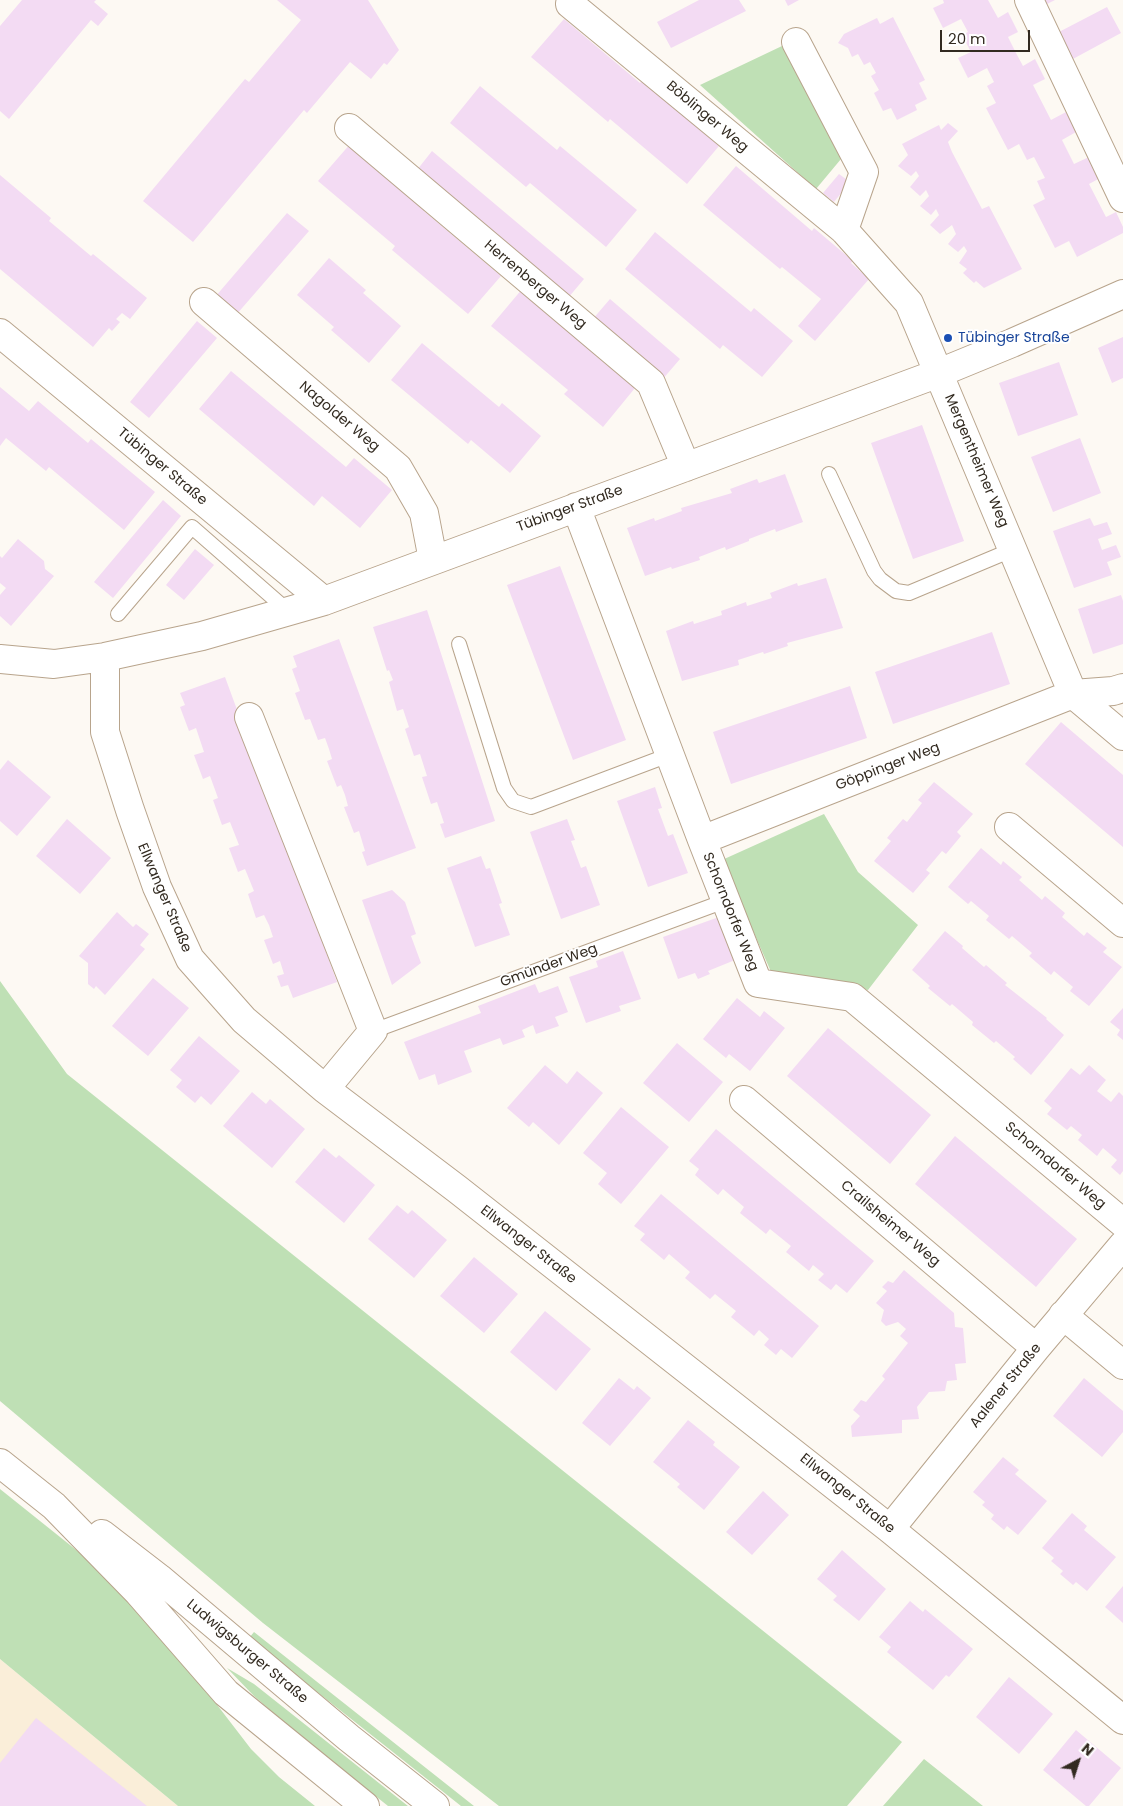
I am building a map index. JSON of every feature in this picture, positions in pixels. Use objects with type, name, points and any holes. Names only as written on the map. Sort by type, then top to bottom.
[{"type":"street","points":[[1028,0],[1123,198]]},
{"type":"street","name":"Böblinger Weg","points":[[570,4],[844,230],[909,303],[938,373]]},
{"type":"street","points":[[796,42],[864,172],[844,230]]},
{"type":"street","name":"Herrenberger Weg","points":[[349,128],[651,383],[686,467]]},
{"type":"street","name":"Tübinger Straße","points":[[0,659],[54,664],[105,657],[143,647],[202,636],[324,601],[938,373],[1123,294]]},
{"type":"street","name":"Nagolder Weg","points":[[204,302],[398,468],[424,513],[433,560]]},
{"type":"street","name":"Tübinger Straße","points":[[0,333],[324,601]]},
{"type":"street","name":"Mergentheimer Weg","points":[[938,373],[1074,694]]},
{"type":"street","name":"Schorndorfer Weg","points":[[576,507],[725,901],[758,982],[852,997],[1123,1223]]},
{"type":"street","name":"Ellwanger Straße","points":[[105,657],[105,732],[157,887],[190,959],[244,1020],[325,1090],[473,1202],[890,1529],[1123,1720]]},
{"type":"street","points":[[1074,694],[1113,692],[1123,688]]},
{"type":"street","points":[[1074,694],[1123,736]]},
{"type":"street","name":"Göppinger Weg","points":[[702,840],[1074,694]]},
{"type":"street","points":[[249,717],[373,1031],[325,1090]]},
{"type":"street","points":[[1009,827],[1123,923]]},
{"type":"street","name":"Crailsheimer Weg","points":[[744,1100],[1036,1348]]},
{"type":"street","name":"Aalener Straße","points":[[890,1529],[1036,1348],[1123,1245]]},
{"type":"street","points":[[1064,1315],[1123,1365]]},
{"type":"street","name":"Ludwigsburger Straße","points":[[0,1463],[54,1506],[138,1592],[226,1694],[365,1806]]},
{"type":"street","name":"Ludwigsburger Straße","points":[[54,1506],[100,1533],[159,1578],[349,1738],[435,1806]]},
{"type":"lane","points":[[829,474],[874,570],[880,579],[896,592],[909,593],[1014,549]]},
{"type":"lane","points":[[118,614],[192,527],[288,610]]},
{"type":"lane","points":[[459,644],[504,788],[513,801],[530,807],[670,755]]},
{"type":"lane","name":"Gmünder Weg","points":[[373,1031],[725,901]]},
{"type":"shaded area","points":[[0,1659],[178,1806],[0,1806]]},
{"type":"green space","points":[[782,46],[841,159],[816,189],[700,85]]},
{"type":"green space","points":[[824,814],[858,872],[918,925],[868,990],[772,974],[722,860]]},
{"type":"green space","points":[[0,981],[67,1074],[902,1742],[847,1806],[499,1806],[263,1623],[0,1401]]},
{"type":"green space","points":[[0,1489],[80,1553],[158,1628],[251,1749],[279,1777],[315,1806],[178,1806],[0,1659]]},
{"type":"green space","points":[[254,1632],[474,1806],[461,1806],[249,1638]]},
{"type":"green space","points":[[227,1668],[254,1684],[408,1806],[388,1806],[298,1734],[254,1696]]},
{"type":"green space","points":[[924,1759],[983,1806],[883,1806]]},
{"type":"building","points":[[22,0],[96,0],[94,2],[108,14],[98,26],[91,20],[9,119],[0,111],[0,26]]},
{"type":"building","points":[[277,0],[368,0],[399,50],[387,65],[384,63],[371,79],[350,62],[307,113],[304,110],[193,242],[143,201],[245,79],[249,82],[301,20]]},
{"type":"building","points":[[699,0],[739,0],[746,11],[671,48],[657,22]]},
{"type":"building","points":[[785,0],[799,0],[788,6]]},
{"type":"building","points":[[943,0],[988,0],[998,18],[1008,12],[1018,32],[1008,37],[1016,53],[1023,66],[1035,59],[1045,79],[1033,85],[1051,120],[1066,112],[1076,132],[1062,140],[1074,164],[1089,157],[1100,178],[1089,184],[1106,217],[1116,212],[1123,227],[1123,233],[1077,257],[1069,241],[1055,248],[1033,205],[1045,199],[1037,181],[1045,178],[1034,157],[1027,160],[1019,144],[1008,150],[986,108],[996,103],[987,86],[994,82],[987,68],[968,78],[958,58],[971,52],[962,35],[968,32],[961,19],[943,28],[933,8],[944,3]]},
{"type":"building","points":[[1042,0],[1055,0],[1045,5]]},
{"type":"building","points":[[1107,7],[1121,33],[1071,60],[1057,33]]},
{"type":"building","points":[[893,17],[925,80],[919,83],[927,99],[915,105],[917,110],[897,120],[891,108],[883,111],[874,93],[879,90],[871,76],[876,73],[870,62],[864,65],[858,54],[852,57],[848,48],[838,43],[844,34],[877,18],[880,24]]},
{"type":"building","points":[[564,19],[719,146],[687,184],[610,119],[608,122],[531,57]]},
{"type":"building","points":[[480,86],[557,150],[560,146],[637,210],[606,247],[530,183],[526,187],[450,123]]},
{"type":"building","points":[[948,123],[958,131],[948,142],[952,152],[982,209],[989,206],[1022,269],[984,288],[976,281],[974,283],[963,273],[967,269],[959,263],[967,251],[964,246],[958,252],[948,244],[956,234],[952,225],[940,234],[930,225],[939,215],[936,209],[931,215],[920,206],[929,196],[926,190],[920,196],[910,187],[919,176],[916,171],[911,176],[898,166],[908,155],[902,144],[939,125],[941,130]]},
{"type":"building","points":[[351,143],[427,208],[424,211],[501,276],[468,314],[392,250],[395,246],[318,181]]},
{"type":"building","points":[[432,151],[584,279],[568,298],[417,170]]},
{"type":"building","points":[[736,166],[812,231],[814,228],[853,261],[851,263],[869,279],[815,341],[798,326],[821,299],[782,267],[780,269],[703,205]]},
{"type":"building","points":[[839,174],[850,182],[834,202],[823,193]]},
{"type":"building","points":[[0,175],[51,218],[49,221],[91,256],[93,254],[147,298],[130,319],[122,313],[116,319],[120,322],[112,331],[109,328],[93,347],[0,269]]},
{"type":"building","points":[[287,213],[309,231],[236,315],[215,297]]},
{"type":"building","points":[[655,232],[751,312],[754,308],[793,341],[762,377],[723,345],[720,349],[625,269]]},
{"type":"building","points":[[329,258],[366,290],[363,293],[401,326],[369,363],[331,330],[334,327],[297,295]]},
{"type":"building","points":[[523,288],[600,352],[596,356],[635,388],[603,427],[564,394],[568,390],[491,326]]},
{"type":"building","points":[[610,299],[680,359],[662,380],[592,320]]},
{"type":"building","points":[[197,321],[217,338],[149,418],[130,402]]},
{"type":"building","points":[[1123,337],[1123,378],[1112,383],[1098,348]]},
{"type":"building","points":[[422,343],[499,407],[502,403],[541,436],[510,473],[471,440],[468,444],[391,380]]},
{"type":"building","points":[[1059,362],[1078,415],[1018,436],[999,383]]},
{"type":"building","points":[[231,371],[346,467],[354,458],[392,490],[360,528],[322,496],[314,506],[199,409]]},
{"type":"building","points":[[0,387],[29,411],[38,401],[88,443],[91,439],[155,492],[124,530],[49,467],[46,471],[6,438],[0,446]]},
{"type":"building","points":[[922,425],[964,541],[913,559],[871,443]]},
{"type":"building","points":[[1080,438],[1101,493],[1053,512],[1031,457]]},
{"type":"building","points":[[785,474],[803,522],[776,532],[775,529],[726,550],[725,547],[699,557],[700,560],[645,576],[627,528],[654,518],[655,521],[682,511],[681,508],[732,493],[730,489],[757,479],[759,483]]},
{"type":"building","points":[[163,500],[181,516],[113,598],[94,582]]},
{"type":"building","points":[[1090,518],[1094,526],[1107,522],[1112,534],[1098,539],[1102,550],[1116,545],[1121,557],[1107,562],[1112,575],[1074,588],[1053,531]]},
{"type":"building","points":[[18,539],[44,561],[45,569],[54,576],[11,626],[0,616],[0,595],[6,588],[0,583],[0,556],[2,558]]},
{"type":"building","points":[[195,549],[214,565],[184,600],[166,585]]},
{"type":"building","points":[[560,566],[626,740],[573,760],[507,585]]},
{"type":"building","points":[[826,578],[843,628],[787,643],[788,646],[738,660],[739,665],[682,681],[666,631],[693,621],[694,624],[722,615],[721,611],[746,602],[747,606],[772,598],[770,593],[797,583],[798,586]]},
{"type":"building","points":[[1121,595],[1123,601],[1123,644],[1093,654],[1078,609]]},
{"type":"building","points":[[427,610],[495,821],[445,838],[440,824],[444,823],[437,802],[431,804],[422,777],[427,776],[420,754],[414,756],[405,729],[409,727],[403,709],[397,711],[389,682],[393,680],[389,670],[387,671],[373,627]]},
{"type":"building","points":[[992,632],[1010,684],[893,724],[875,672]]},
{"type":"building","points":[[339,639],[416,848],[367,866],[362,852],[365,851],[359,831],[354,833],[344,807],[348,806],[345,795],[341,785],[337,787],[327,761],[332,759],[325,738],[318,740],[310,719],[305,720],[295,693],[300,691],[292,669],[297,667],[293,656]]},
{"type":"building","points":[[225,677],[337,982],[293,998],[288,985],[281,987],[277,976],[284,974],[280,961],[273,964],[264,940],[273,937],[269,925],[264,915],[256,918],[248,894],[254,891],[245,869],[238,872],[229,848],[239,845],[230,822],[222,825],[213,800],[218,798],[210,776],[203,779],[194,755],[204,752],[196,728],[189,731],[180,707],[185,705],[180,693]]},
{"type":"building","points":[[850,686],[867,738],[731,784],[713,732]]},
{"type":"building","points":[[1061,722],[1123,775],[1123,847],[1025,764]]},
{"type":"building","points":[[8,760],[51,797],[17,836],[0,821],[0,770]]},
{"type":"building","points":[[934,782],[973,814],[957,832],[961,836],[946,854],[942,851],[926,870],[930,873],[913,893],[874,861],[891,841],[887,838],[903,819],[907,822],[922,803],[918,800]]},
{"type":"building","points":[[655,787],[662,808],[658,809],[668,836],[673,834],[688,873],[648,887],[617,801]]},
{"type":"building","points":[[67,819],[111,858],[80,894],[36,856]]},
{"type":"building","points":[[567,819],[575,840],[571,841],[581,868],[586,866],[600,905],[561,919],[530,832]]},
{"type":"building","points":[[981,848],[1001,865],[1003,861],[1022,877],[1019,880],[1042,900],[1045,896],[1065,913],[1062,917],[1084,936],[1087,932],[1107,948],[1103,952],[1122,967],[1089,1006],[1070,991],[1073,987],[1054,971],[1051,975],[1029,956],[1032,953],[1012,936],[1009,939],[986,920],[989,916],[971,901],[968,904],[948,887]]},
{"type":"building","points":[[481,856],[486,869],[490,868],[502,903],[499,904],[510,935],[475,947],[447,868]]},
{"type":"building","points":[[392,890],[405,902],[416,934],[411,936],[421,963],[392,985],[362,900]]},
{"type":"building","points":[[117,912],[133,927],[136,924],[149,934],[140,945],[145,949],[105,995],[96,986],[94,989],[88,984],[88,963],[79,956]]},
{"type":"building","points":[[719,917],[735,960],[708,971],[710,974],[698,979],[695,973],[678,979],[663,937]]},
{"type":"building","points":[[945,931],[984,967],[986,965],[1007,983],[1005,985],[1047,1018],[1064,1035],[1031,1075],[1013,1059],[1015,1057],[972,1025],[973,1022],[952,1004],[950,1006],[928,988],[930,986],[912,970]]},
{"type":"building","points":[[623,951],[641,999],[619,1006],[621,1011],[586,1023],[569,977],[598,967],[596,961]]},
{"type":"building","points":[[153,978],[189,1008],[148,1056],[112,1026]]},
{"type":"building","points":[[535,984],[539,993],[558,986],[568,1012],[555,1017],[559,1026],[536,1034],[533,1025],[522,1030],[525,1037],[503,1045],[500,1038],[464,1051],[472,1072],[438,1085],[435,1074],[419,1080],[404,1042],[481,1013],[478,1006]]},
{"type":"building","points":[[737,998],[760,1017],[764,1011],[785,1028],[750,1071],[729,1054],[726,1058],[703,1039]]},
{"type":"building","points":[[1123,1008],[1123,1040],[1117,1035],[1120,1030],[1110,1022]]},
{"type":"building","points":[[828,1028],[931,1115],[890,1164],[787,1076]]},
{"type":"building","points":[[199,1036],[240,1071],[211,1105],[201,1096],[195,1103],[176,1087],[182,1080],[170,1070]]},
{"type":"building","points":[[677,1043],[723,1082],[689,1122],[643,1083]]},
{"type":"building","points":[[545,1065],[567,1084],[577,1071],[603,1093],[559,1145],[533,1122],[529,1127],[507,1108]]},
{"type":"building","points":[[1089,1065],[1106,1080],[1097,1091],[1111,1102],[1119,1092],[1123,1096],[1123,1171],[1120,1175],[1111,1167],[1117,1160],[1103,1148],[1097,1156],[1078,1140],[1082,1135],[1071,1126],[1067,1130],[1047,1114],[1052,1108],[1044,1101],[1071,1068],[1080,1075]]},
{"type":"building","points":[[252,1092],[266,1104],[270,1099],[305,1129],[272,1168],[223,1126]]},
{"type":"building","points":[[621,1107],[669,1147],[621,1204],[598,1184],[607,1173],[583,1153]]},
{"type":"building","points":[[716,1129],[874,1261],[847,1293],[836,1284],[831,1290],[818,1280],[824,1274],[813,1265],[809,1271],[786,1252],[791,1246],[770,1229],[766,1234],[740,1213],[744,1207],[723,1189],[718,1195],[695,1175],[699,1169],[689,1161]]},
{"type":"building","points":[[955,1136],[1077,1239],[1036,1287],[915,1184]]},
{"type":"building","points":[[324,1148],[336,1158],[339,1155],[375,1185],[344,1223],[295,1182]]},
{"type":"building","points":[[661,1194],[819,1326],[792,1358],[781,1349],[776,1355],[764,1345],[769,1339],[759,1330],[754,1336],[731,1317],[736,1311],[715,1294],[710,1299],[685,1278],[690,1272],[669,1254],[664,1260],[640,1240],[645,1234],[634,1226]]},
{"type":"building","points":[[397,1205],[408,1214],[412,1210],[447,1240],[414,1278],[368,1239]]},
{"type":"building","points":[[474,1257],[518,1294],[484,1333],[440,1296]]},
{"type":"building","points":[[904,1270],[954,1313],[955,1327],[963,1328],[966,1363],[955,1364],[957,1380],[947,1381],[945,1391],[929,1392],[917,1407],[919,1419],[902,1420],[902,1433],[852,1437],[851,1426],[860,1416],[853,1410],[861,1400],[866,1402],[885,1379],[882,1376],[908,1343],[900,1336],[906,1329],[898,1322],[886,1326],[881,1321],[884,1310],[876,1303],[887,1291],[882,1287],[888,1281],[893,1283]]},
{"type":"building","points":[[545,1311],[591,1349],[556,1391],[510,1352]]},
{"type":"building","points":[[619,1378],[634,1390],[637,1386],[651,1398],[610,1446],[582,1423]]},
{"type":"building","points":[[1084,1378],[1123,1411],[1123,1432],[1102,1457],[1053,1416]]},
{"type":"building","points":[[688,1420],[715,1442],[713,1445],[740,1467],[704,1510],[677,1487],[680,1484],[653,1462]]},
{"type":"building","points":[[1003,1457],[1019,1470],[1015,1474],[1047,1501],[1018,1535],[1007,1526],[1004,1530],[991,1519],[994,1515],[982,1505],[985,1502],[973,1492]]},
{"type":"building","points":[[763,1491],[789,1515],[752,1555],[726,1532]]},
{"type":"building","points":[[1072,1513],[1087,1526],[1084,1530],[1116,1557],[1087,1591],[1076,1582],[1073,1585],[1060,1574],[1063,1571],[1051,1561],[1054,1558],[1042,1548]]},
{"type":"building","points":[[842,1550],[886,1589],[859,1621],[833,1600],[837,1596],[817,1579]]},
{"type":"building","points":[[1123,1586],[1123,1623],[1105,1607]]},
{"type":"building","points":[[910,1601],[923,1612],[925,1609],[973,1649],[949,1677],[946,1675],[933,1690],[887,1652],[891,1647],[879,1637]]},
{"type":"building","points":[[1009,1677],[1053,1714],[1019,1754],[976,1717]]},
{"type":"building","points":[[36,1718],[147,1806],[0,1806],[0,1763]]},
{"type":"building","points":[[1076,1730],[1121,1768],[1089,1806],[1086,1806],[1043,1770]]},
{"type":"place","name":"Tübinger Straße","points":[[948,338]]}]
